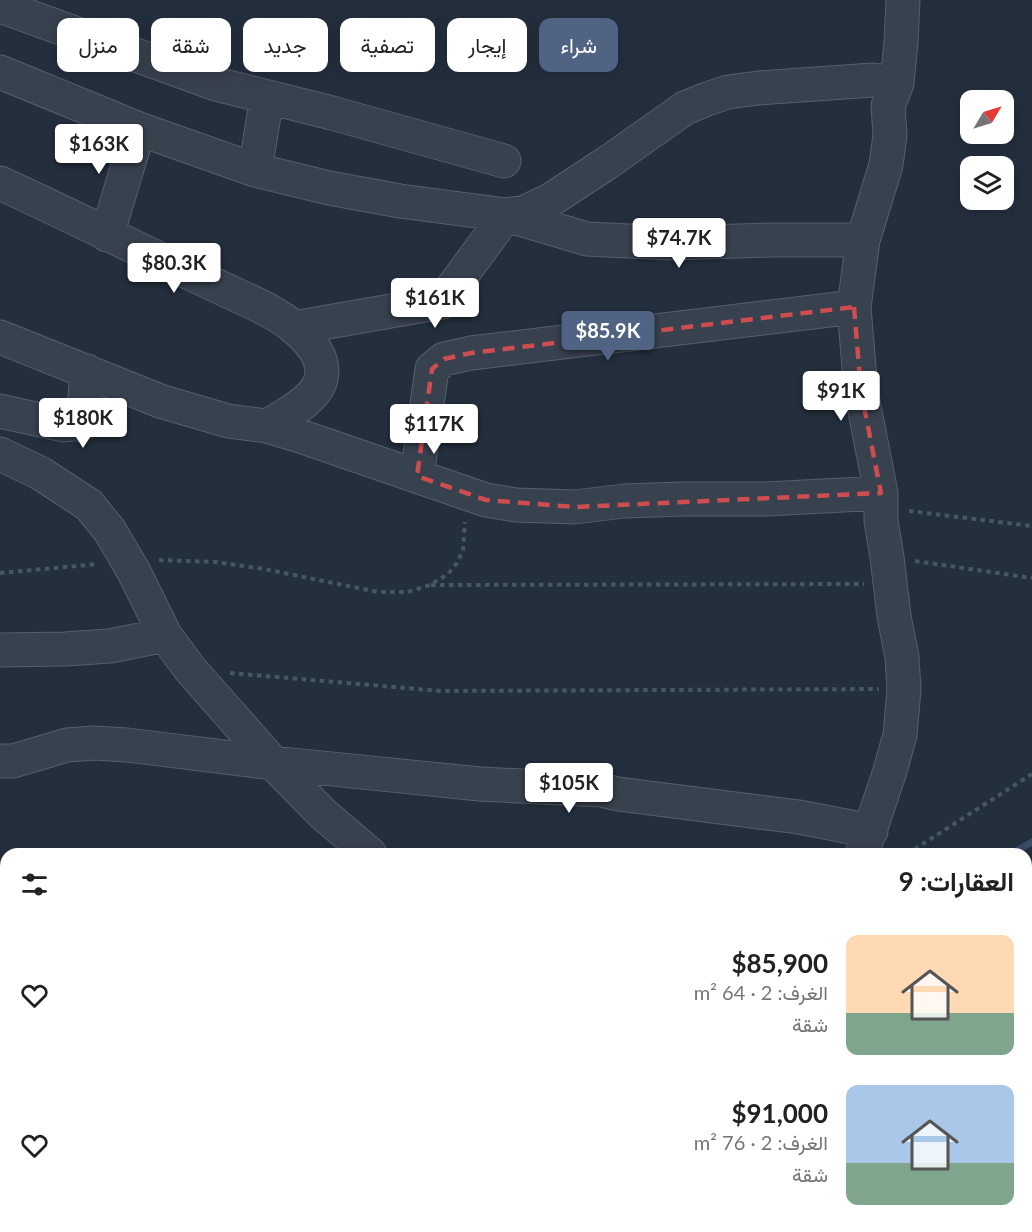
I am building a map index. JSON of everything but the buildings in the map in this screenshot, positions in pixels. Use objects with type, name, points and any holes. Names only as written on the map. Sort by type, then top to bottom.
[{"type":"street","points":[[0,761],[13,761],[68,745],[94,743],[186,751],[273,763],[480,784],[601,790],[799,817],[867,842],[900,735],[904,689],[902,657],[881,521],[881,500],[861,391],[854,307],[863,240],[886,165],[890,135],[888,106],[897,83],[902,42],[903,0]]},
{"type":"street","points":[[0,6],[216,84],[332,113],[504,161]]},
{"type":"street","points":[[0,72],[139,129],[255,171],[400,201],[506,215],[587,239],[670,243],[863,240]]},
{"type":"street","points":[[294,328],[442,302],[506,215],[525,212],[549,201],[685,108],[706,99],[728,92],[759,88],[873,81],[897,83]]},
{"type":"street","points":[[255,171],[267,97]]},
{"type":"street","points":[[108,235],[139,129]]},
{"type":"street","points":[[0,183],[267,308],[294,328],[318,353],[321,379],[314,393],[302,404],[267,426]]},
{"type":"street","points":[[417,476],[432,369],[444,359],[471,353],[854,307]]},
{"type":"street","points":[[0,337],[160,401],[228,421],[267,426],[329,445],[486,500],[516,505],[575,507],[624,501],[683,499],[881,500]]},
{"type":"street","points":[[0,411],[63,425],[83,423],[87,371]]},
{"type":"street","points":[[0,454],[40,473],[89,505],[110,531],[128,561],[165,635],[190,669],[273,763],[323,814],[363,848]]},
{"type":"street","points":[[0,650],[110,646],[165,635]]},
{"type":"path","points":[[0,573],[128,561],[216,562],[264,569],[378,592],[408,592],[430,585],[448,574],[457,564],[463,550],[464,492]]},
{"type":"path","points":[[881,500],[1032,526]]},
{"type":"path","points":[[430,585],[889,571],[1032,578]]},
{"type":"path","points":[[190,669],[441,691],[904,689]]},
{"type":"path","points":[[916,848],[1032,774]]},
{"type":"highlighted area","points":[[854,307],[861,391],[881,493],[575,507],[486,500],[417,476],[432,369],[444,359],[471,353]]},
{"type":"waterway","points":[[1022,848],[1032,842]]}]
